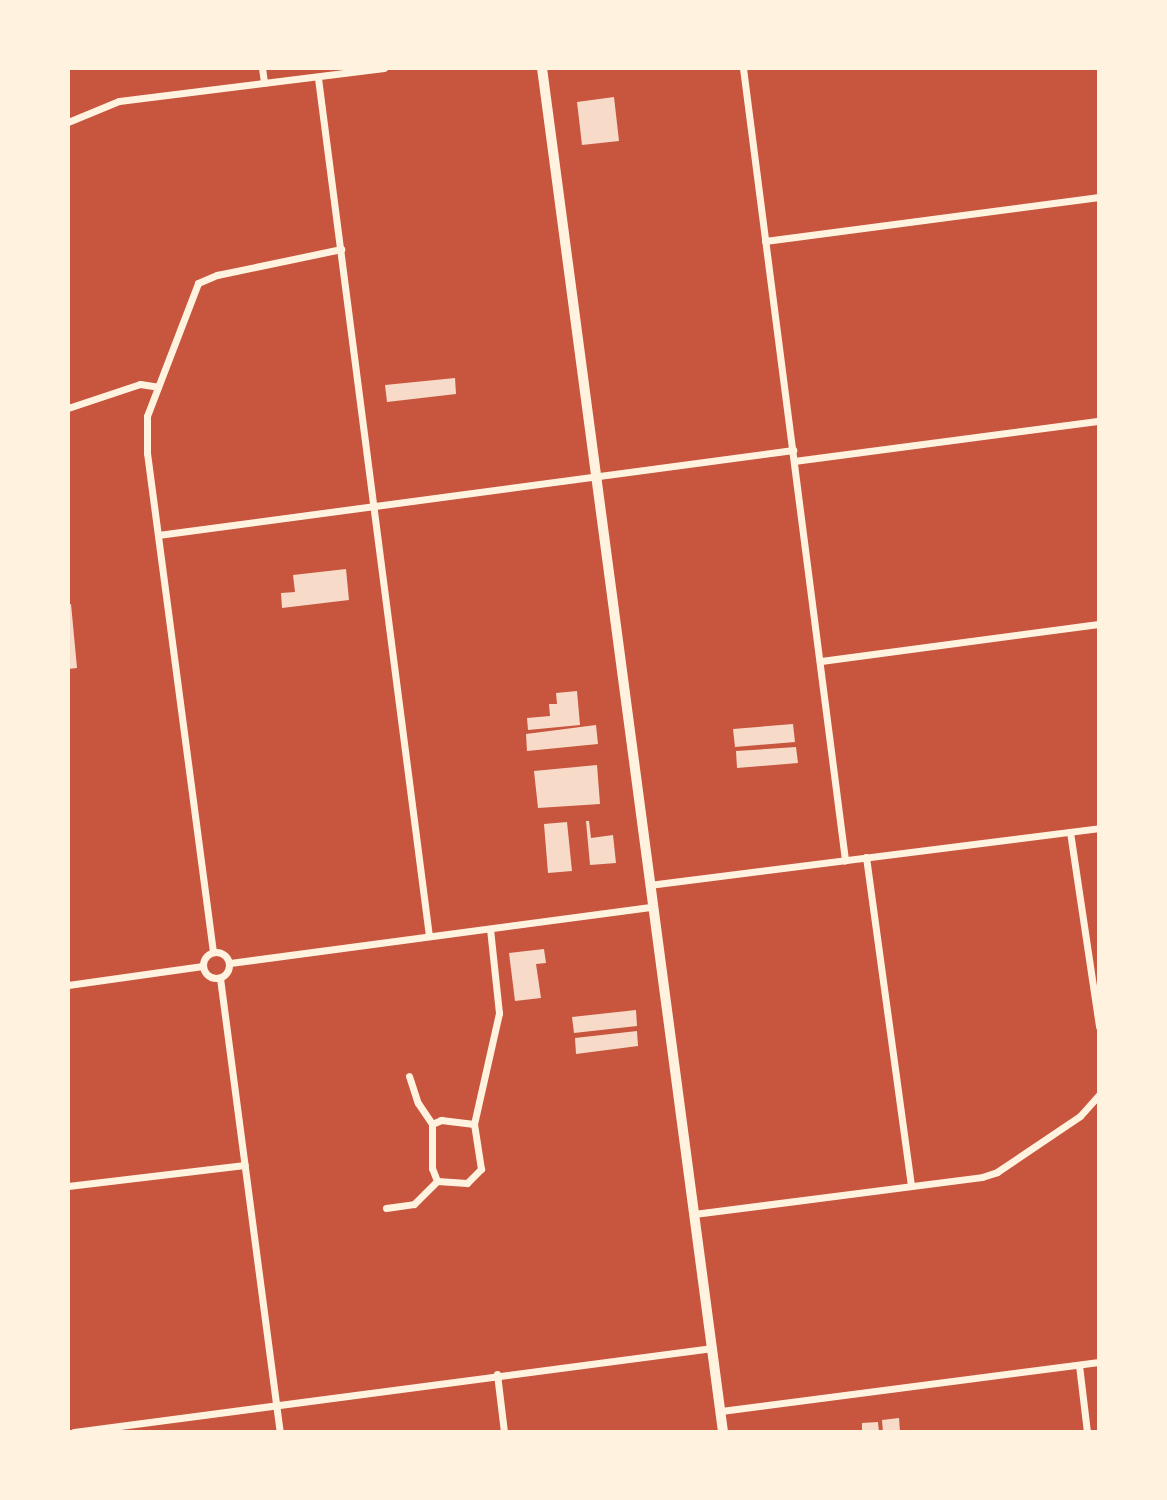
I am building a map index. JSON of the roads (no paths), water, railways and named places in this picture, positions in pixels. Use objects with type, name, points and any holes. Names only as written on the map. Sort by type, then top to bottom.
[{"type":"street","points":[[262,68],[264,83]]},
{"type":"street","points":[[68,122],[119,101],[384,68]]},
{"type":"street","points":[[542,68],[723,1432]]},
{"type":"street","points":[[743,68],[845,860]]},
{"type":"street","points":[[318,78],[429,936]]},
{"type":"street","points":[[765,241],[1099,197]]},
{"type":"street","points":[[68,985],[203,966],[213,952],[145,432],[158,387],[201,280],[341,249]]},
{"type":"street","points":[[68,408],[140,384],[158,387]]},
{"type":"street","points":[[794,461],[1099,421]]},
{"type":"street","points":[[158,535],[793,450]]},
{"type":"street","points":[[821,661],[1099,624]]},
{"type":"street","points":[[649,885],[1099,828]]},
{"type":"street","points":[[1070,832],[1099,1027]]},
{"type":"street","points":[[866,857],[911,1186]]},
{"type":"street","points":[[230,963],[652,907]]},
{"type":"street","points":[[438,1181],[458,1184],[479,1175],[474,1124],[499,1013],[490,929]]},
{"type":"street","points":[[203,966],[208,975],[219,978],[227,974],[230,963],[225,955],[213,952]]},
{"type":"street","points":[[219,978],[280,1432]]},
{"type":"street","points":[[410,1076],[418,1103],[432,1124],[432,1168],[438,1181]]},
{"type":"street","points":[[694,1214],[997,1172],[1086,1111],[1099,1095]]},
{"type":"street","points":[[432,1124],[441,1120],[474,1124]]},
{"type":"street","points":[[68,1186],[245,1165]]},
{"type":"street","points":[[386,1208],[414,1204],[438,1181]]},
{"type":"street","points":[[74,1432],[497,1374],[712,1348]]},
{"type":"street","points":[[721,1411],[1099,1362]]},
{"type":"street","points":[[1079,1365],[1087,1432]]},
{"type":"street","points":[[497,1374],[504,1432]]}]
